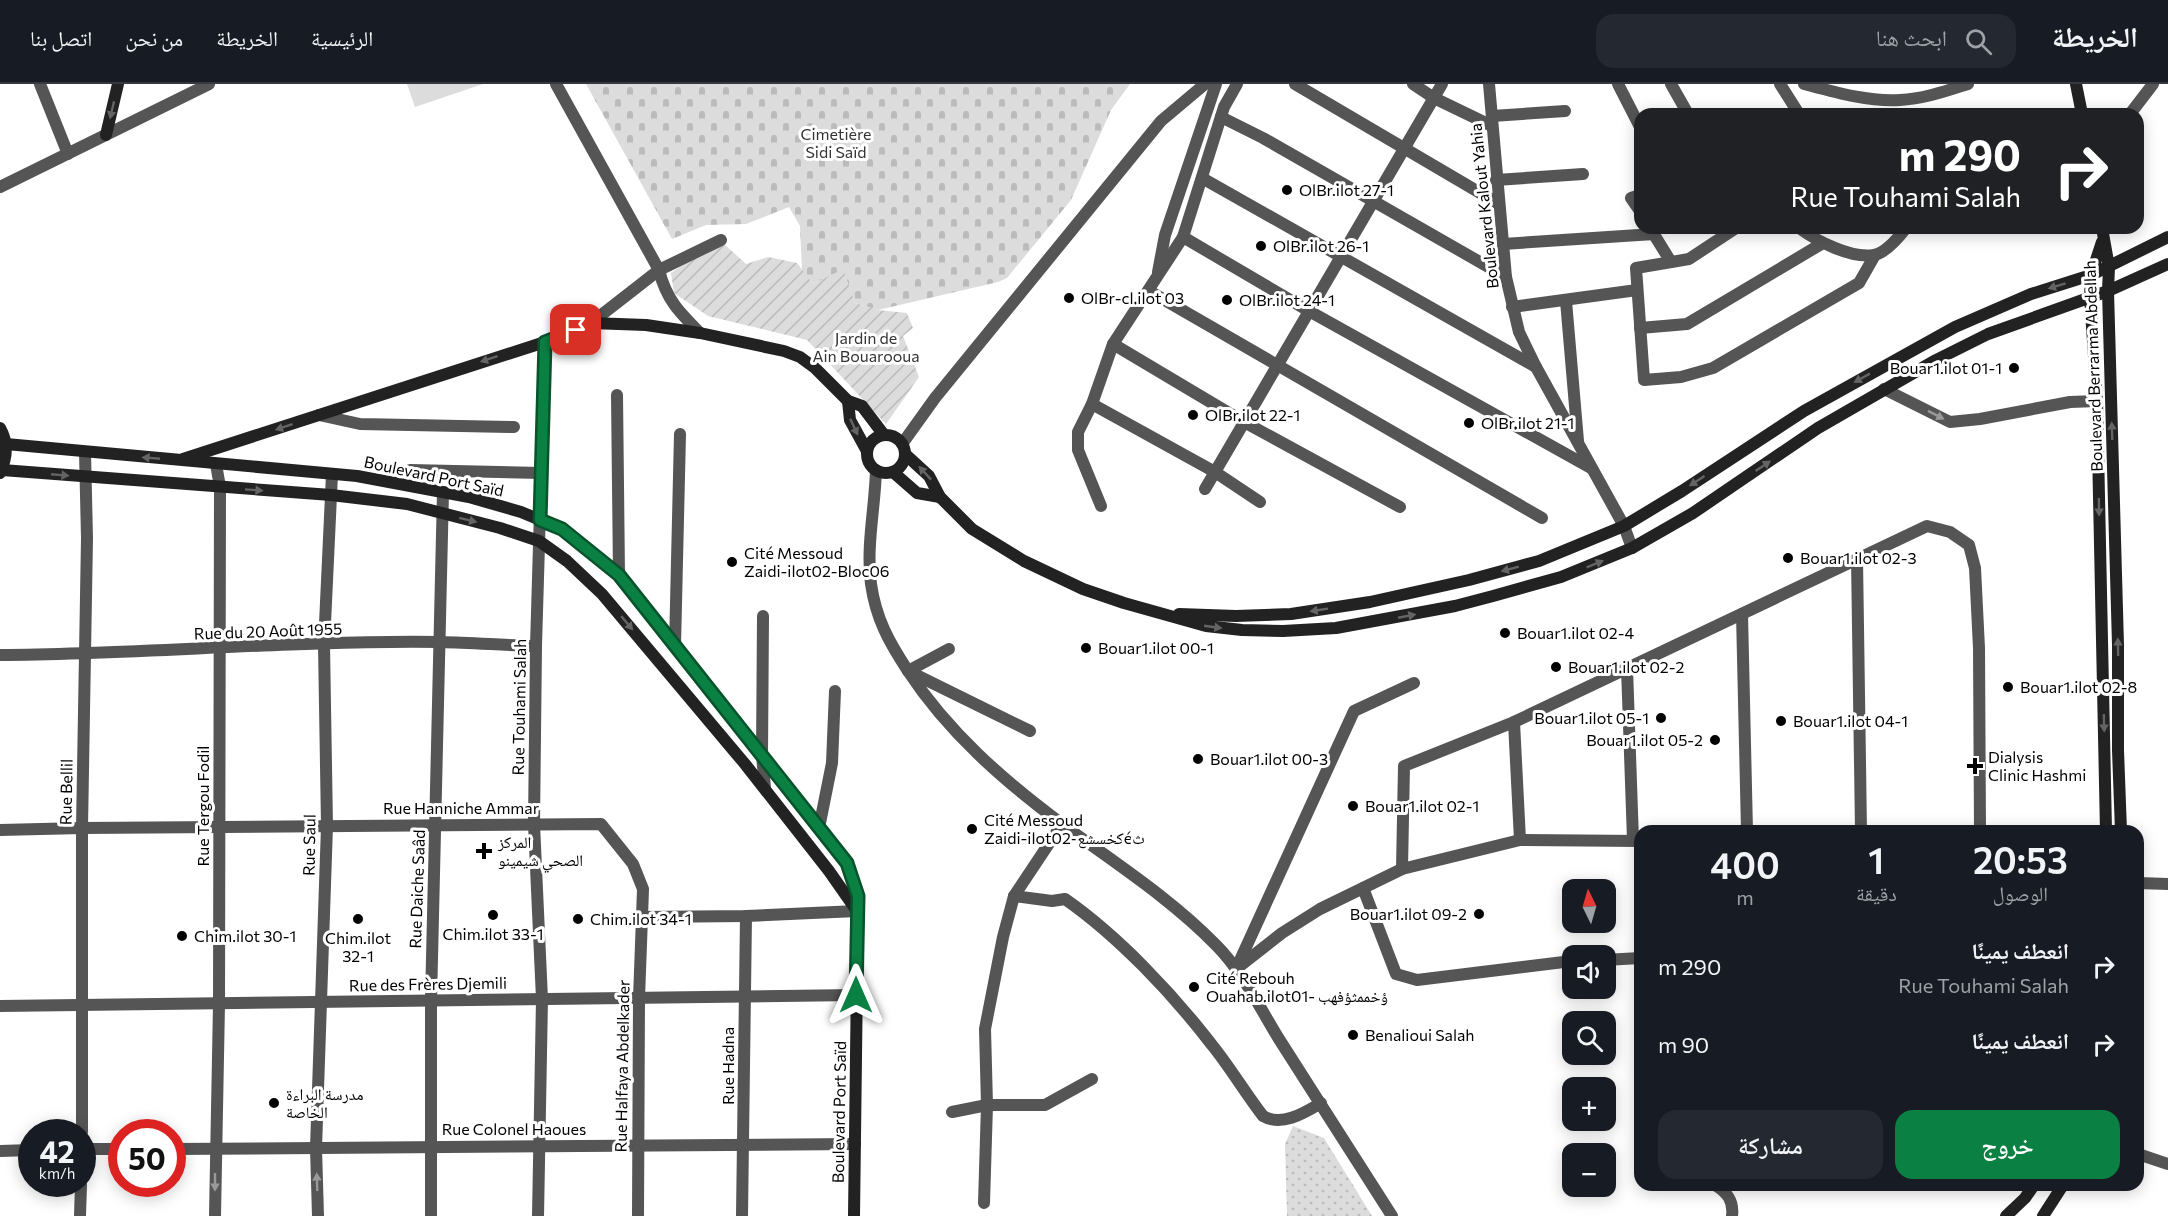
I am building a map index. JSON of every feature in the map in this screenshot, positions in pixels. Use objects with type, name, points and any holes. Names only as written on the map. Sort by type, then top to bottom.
[{"type":"main road","points":[[106,135],[118,84]]},
{"type":"main road","points":[[2076,84],[2081,108]]},
{"type":"main road","name":"Boulevard Berrarma Abdellah","points":[[2102,234],[2109,267],[2121,825]]},
{"type":"main road","name":"Boulevard Berrarma Abdellah","points":[[2102,234],[2091,275],[2090,297],[2097,401],[2106,825]]},
{"type":"main road","points":[[1157,613],[1236,616],[1291,614],[1370,602],[1539,561],[1585,544],[1624,526],[1804,411],[1955,327],[2031,294],[2091,275],[2168,237]]},
{"type":"main road","points":[[179,461],[545,342],[591,324],[646,325],[700,333],[784,351],[800,357],[822,374],[848,401],[862,406],[884,435],[897,439],[903,449],[929,476],[940,497],[972,529],[1024,561],[1083,589],[1206,626],[1283,631],[1336,628],[1411,615],[1492,596],[1561,577],[1632,548],[1693,513],[1818,428],[1884,389],[1988,334],[2108,291],[2168,264]]},
{"type":"main road","points":[[848,401],[850,420],[867,451]]},
{"type":"main road","points":[[0,428],[6,444],[6,458],[1,471],[331,495],[407,504],[500,528],[539,541],[567,561],[602,594],[765,788],[857,911]]},
{"type":"main road","points":[[884,435],[872,440],[867,451],[867,460],[876,470],[884,473],[893,472],[901,465],[903,449]]},
{"type":"main road","name":"Boulevard Port Saïd","points":[[6,444],[357,476],[469,497],[562,529],[619,575],[847,863],[858,896],[854,1216]]},
{"type":"main road","points":[[893,472],[917,493],[940,497]]},
{"type":"main road","points":[[2006,1216],[2030,1191]]},
{"type":"main road","points":[[2043,1216],[2059,1191]]},
{"type":"street","points":[[40,84],[68,154]]},
{"type":"street","points":[[0,187],[209,84]]},
{"type":"street","points":[[556,84],[659,270],[667,295],[700,333]]},
{"type":"street","points":[[903,449],[935,398],[1161,121],[1205,84]]},
{"type":"street","points":[[1156,279],[1165,235],[1216,84]]},
{"type":"street","points":[[1101,506],[1078,450],[1078,432],[1092,404],[1113,344],[1183,237],[1221,117],[1237,84]]},
{"type":"street","points":[[1294,84],[1405,147],[1498,204]]},
{"type":"street","points":[[1413,84],[1434,98],[1492,121],[1565,111]]},
{"type":"street","points":[[1205,489],[1442,84]]},
{"type":"street","name":"Boulevard Kalout Yahia","points":[[1489,84],[1506,277],[1519,332],[1624,526],[1632,548]]},
{"type":"street","points":[[1618,84],[1634,115]]},
{"type":"street","points":[[1671,84],[1685,108]]},
{"type":"street","points":[[1780,84],[1795,108]]},
{"type":"street","points":[[1804,84],[1861,98],[1899,100],[1941,93],[1968,84]]},
{"type":"street","points":[[2135,108],[2153,84]]},
{"type":"street","points":[[1221,117],[1263,138],[1506,277]]},
{"type":"street","points":[[1496,180],[1583,174]]},
{"type":"street","points":[[1202,178],[1342,255],[1536,367]]},
{"type":"street","points":[[1503,244],[1634,233]]},
{"type":"street","points":[[1654,234],[1671,262]]},
{"type":"street","points":[[1727,234],[1689,260],[1636,268],[1644,380],[1681,377],[1713,368],[1859,283],[1875,255],[1901,234]]},
{"type":"street","points":[[1809,234],[1823,243],[1850,253],[1875,255]]},
{"type":"street","points":[[1183,237],[1309,311],[1592,468]]},
{"type":"street","points":[[591,324],[659,270],[722,240]]},
{"type":"street","points":[[1640,328],[1687,324],[1823,243]]},
{"type":"street","points":[[1512,307],[1637,290]]},
{"type":"street","points":[[1149,291],[1542,518]]},
{"type":"street","points":[[1566,300],[1578,441]]},
{"type":"street","name":"Rue Touhami Salah","points":[[538,1216],[542,999],[534,824],[536,646],[545,342]]},
{"type":"street","points":[[1113,344],[1244,422],[1400,507]]},
{"type":"street","points":[[1884,389],[1950,422],[1980,419],[2070,402],[2097,401]]},
{"type":"street","points":[[617,395],[619,575]]},
{"type":"street","points":[[1092,404],[1215,472],[1260,502]]},
{"type":"street","points":[[319,415],[360,424],[514,427]]},
{"type":"street","points":[[675,646],[680,434]]},
{"type":"street","name":"Rue Bellil","points":[[82,1119],[84,1005],[82,828],[87,538],[85,452]]},
{"type":"street","name":"Rue Tergou Fodil","points":[[215,1216],[220,827],[220,487],[216,464]]},
{"type":"street","points":[[410,470],[541,473]]},
{"type":"street","points":[[876,470],[876,494],[870,542],[871,584],[881,626],[926,698],[959,735],[1009,783],[1162,896],[1216,945],[1236,969],[1360,1169],[1392,1216]]},
{"type":"street","name":"Rue Saul","points":[[318,1216],[316,1148],[327,826],[324,645],[332,474]]},
{"type":"street","name":"Rue Daiche Saâd","points":[[431,1216],[431,1001],[442,492]]},
{"type":"street","points":[[1402,869],[1404,766],[1514,722],[1927,526],[1950,532],[1969,545],[1975,568],[1979,648],[1980,825]]},
{"type":"street","points":[[1857,559],[1861,825]]},
{"type":"street","points":[[1742,614],[1747,825]]},
{"type":"street","points":[[763,616],[762,755],[765,788]]},
{"type":"street","name":"Rue du 20 Août 1955","points":[[0,655],[86,655],[219,648],[439,642],[536,646]]},
{"type":"street","points":[[908,671],[949,649]]},
{"type":"street","points":[[1626,668],[1635,825]]},
{"type":"street","points":[[908,671],[1030,731]]},
{"type":"street","points":[[1236,969],[1354,711],[1414,683]]},
{"type":"street","points":[[819,828],[832,764],[835,690]]},
{"type":"street","points":[[1514,722],[1521,840]]},
{"type":"street","name":"Rue Hanniche Ammar","points":[[0,830],[601,824],[633,864],[643,889],[642,917]]},
{"type":"street","points":[[984,1203],[987,1105],[985,1029],[1003,937],[1014,896],[1062,824]]},
{"type":"street","points":[[1236,969],[1282,933],[1320,909],[1402,869],[1521,840],[1634,841]]},
{"type":"street","points":[[2144,883],[2168,884]]},
{"type":"street","points":[[1363,888],[1396,974],[1417,980],[1562,962]]},
{"type":"street","points":[[1014,896],[1052,901],[1065,899],[1090,917],[1136,960],[1187,1014],[1263,1116],[1275,1121],[1286,1119],[1305,1113],[1321,1103]]},
{"type":"street","points":[[642,917],[746,916],[857,911]]},
{"type":"street","name":"Rue Hadna","points":[[742,1216],[746,916]]},
{"type":"street","name":"Rue Halfaya Abdelkader","points":[[638,1216],[637,1146],[642,917]]},
{"type":"street","points":[[1616,959],[1634,958]]},
{"type":"street","name":"Rue des Frères Djemili","points":[[0,1006],[856,995]]},
{"type":"street","points":[[952,1112],[987,1105],[1045,1105],[1092,1079]]},
{"type":"street","name":"Rue Colonel Haoues","points":[[186,1149],[855,1144]]},
{"type":"street","points":[[0,1151],[18,1150]]},
{"type":"street","points":[[2144,1156],[2168,1164]]},
{"type":"street","points":[[1722,1191],[1730,1198],[1733,1208],[1732,1216]]},
{"type":"street","points":[[80,1216],[81,1197]]},
{"type":"green space","points":[[407,84],[483,84],[415,107]]},
{"type":"green space","name":"Cimetière Sidi Saïd","points":[[586,84],[1130,84],[1111,110],[1071,200],[1007,278],[878,310],[855,303],[843,270],[813,284],[802,271],[800,226],[789,207],[746,224],[706,225],[672,239]]},
{"type":"green space","name":"Jardin de Ain Bouarooua","points":[[725,245],[746,264],[768,257],[797,263],[813,284],[843,269],[855,303],[878,310],[907,313],[913,328],[903,336],[919,377],[886,424],[807,340],[708,316],[674,293],[671,273],[694,257]]},
{"type":"green space","points":[[1293,1126],[1324,1138],[1372,1216],[1287,1216],[1285,1144]]},
{"type":"place","name":"OlBr.ilot 27-1","points":[[1287,190]]},
{"type":"place","name":"OlBr.ilot 26-1","points":[[1261,246]]},
{"type":"place","name":"OlBr-cl.ilot 03","points":[[1069,298]]},
{"type":"place","name":"OlBr.ilot 24-1","points":[[1227,300]]},
{"type":"place","name":"Bouar1.ilot 01-1","points":[[2014,368]]},
{"type":"place","name":"OlBr.ilot 22-1","points":[[1193,415]]},
{"type":"place","name":"OlBr.ilot 21-1","points":[[1469,423]]},
{"type":"place","name":"Bouar1.ilot 02-3","points":[[1788,558]]},
{"type":"place","name":"Cité Messoud Zaidi-ilot02-Bloc06","points":[[732,562]]},
{"type":"place","name":"Bouar1.ilot 02-4","points":[[1505,633]]},
{"type":"place","name":"Bouar1.ilot 00-1","points":[[1086,648]]},
{"type":"place","name":"Bouar1.ilot 02-2","points":[[1556,667]]},
{"type":"place","name":"Bouar1.ilot 02-8","points":[[2008,687]]},
{"type":"place","name":"Bouar1.ilot 05-1","points":[[1661,718]]},
{"type":"place","name":"Bouar1.ilot 04-1","points":[[1781,721]]},
{"type":"place","name":"Bouar1.ilot 05-2","points":[[1715,740]]},
{"type":"place","name":"Bouar1.ilot 00-3","points":[[1198,759]]},
{"type":"place","name":"Dialysis Clinic Hashmi","points":[[1975,766]]},
{"type":"place","name":"Bouar1.ilot 02-1","points":[[1353,806]]},
{"type":"place","name":"Cité Messoud Zaidi-ilot02-كخسشعéث","points":[[972,829]]},
{"type":"place","name":"المركز الصحي شيمينو","points":[[484,851]]},
{"type":"place","name":"Bouar1.ilot 09-2","points":[[1479,914]]},
{"type":"place","name":"Chim.ilot 33-1","points":[[493,915]]},
{"type":"place","name":"Chim.ilot 32-1","points":[[358,919]]},
{"type":"place","name":"Chim.ilot 34-1","points":[[578,919]]},
{"type":"place","name":"Chim.ilot 30-1","points":[[182,936]]},
{"type":"place","name":"Cité Rebouh Ouahab.ilot01- ؤخممثؤفهب","points":[[1194,987]]},
{"type":"place","name":"Benalioui Salah","points":[[1353,1035]]},
{"type":"place","name":"مدرسة البراءة الخاصة","points":[[274,1103]]},
{"type":"route","points":[[576,330],[545,342],[540,520],[562,529],[619,575],[847,863],[858,896],[856,995]]}]
